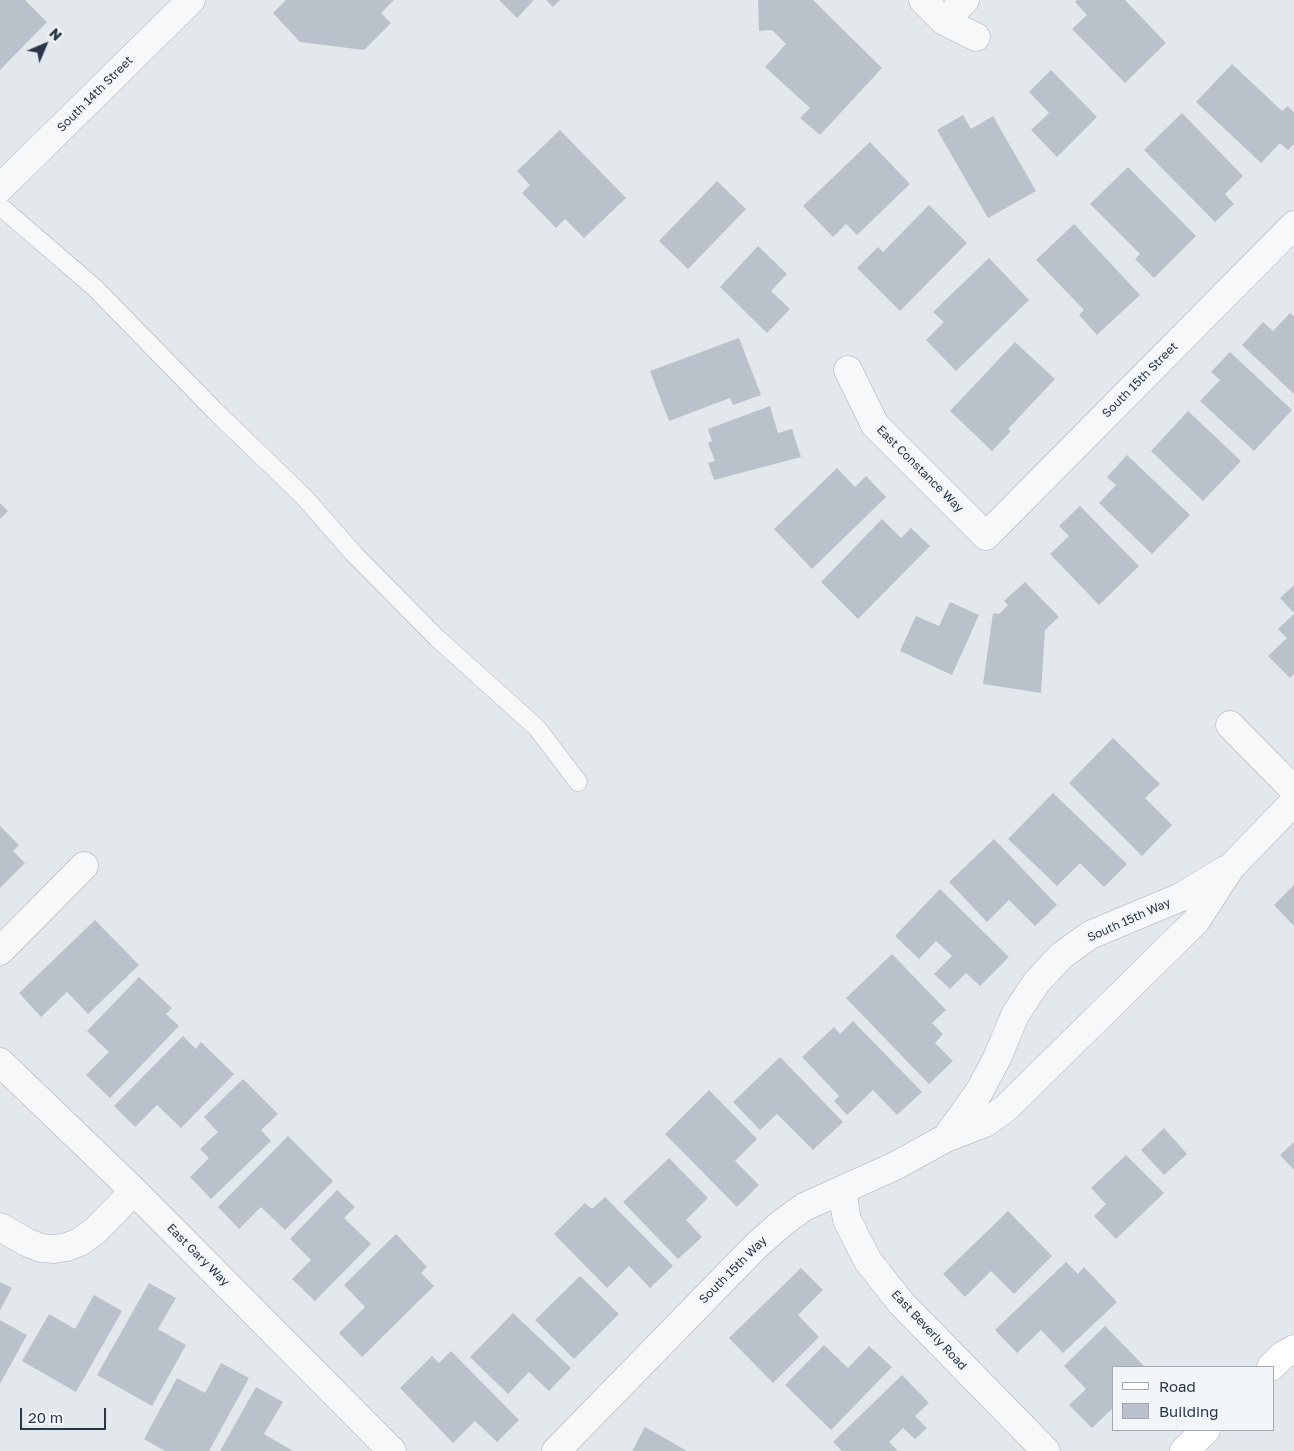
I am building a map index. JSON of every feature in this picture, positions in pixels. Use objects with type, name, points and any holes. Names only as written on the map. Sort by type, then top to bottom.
[{"type":"main road","points":[[1272,1366],[1282,1356],[1294,1349]]},
{"type":"main road","points":[[1184,1451],[1205,1431]]},
{"type":"street","name":"South 14th Street","points":[[0,188],[191,0]]},
{"type":"street","points":[[923,0],[944,21],[976,37]]},
{"type":"street","points":[[944,21],[964,0]]},
{"type":"street","name":"South 15th Street","points":[[986,536],[1291,235]]},
{"type":"street","name":"East Constance Way","points":[[848,370],[875,425],[986,536]]},
{"type":"street","points":[[1230,725],[1294,790]]},
{"type":"street","name":"South 15th Way","points":[[556,1451],[757,1244],[782,1223],[804,1207],[895,1166],[946,1138],[985,1123],[1006,1108],[1196,921],[1231,867],[1294,802]]},
{"type":"street","points":[[0,951],[84,866]]},
{"type":"street","name":"South 15th Way","points":[[946,1138],[979,1092],[997,1058],[1015,1015],[1036,983],[1061,956],[1090,935],[1181,897],[1231,867]]},
{"type":"street","name":"East Gary Way","points":[[0,1062],[134,1191],[392,1451]]},
{"type":"street","points":[[0,1227],[41,1248],[67,1247],[80,1242],[96,1230],[134,1191]]},
{"type":"street","name":"East Beverly Road","points":[[842,1191],[847,1220],[868,1261],[901,1302],[1046,1451]]},
{"type":"lane","points":[[0,206],[95,288],[209,405],[305,498],[354,554],[436,638],[537,728],[578,782]]},
{"type":"building","points":[[0,0],[25,0],[47,22],[0,70]]},
{"type":"building","points":[[286,0],[394,0],[381,13],[391,23],[364,50],[300,42],[273,13]]},
{"type":"building","points":[[499,0],[534,0],[517,18]]},
{"type":"building","points":[[546,0],[560,0],[553,7]]},
{"type":"building","points":[[758,0],[813,0],[882,68],[820,135],[800,118],[810,108],[765,67],[786,44],[772,30],[759,31]]},
{"type":"building","points":[[1077,0],[1125,0],[1166,43],[1125,83],[1072,29],[1087,15],[1075,2]]},
{"type":"building","points":[[1232,64],[1282,111],[1288,106],[1294,112],[1294,144],[1288,150],[1280,143],[1261,163],[1196,102]]},
{"type":"building","points":[[1051,70],[1097,117],[1057,157],[1031,130],[1049,113],[1029,92]]},
{"type":"building","points":[[1182,113],[1243,176],[1225,194],[1234,204],[1215,222],[1144,150]]},
{"type":"building","points":[[963,115],[971,129],[993,116],[1036,191],[988,218],[937,130]]},
{"type":"building","points":[[560,130],[626,198],[584,238],[565,219],[556,228],[522,193],[530,185],[517,171]]},
{"type":"building","points":[[870,142],[910,184],[857,235],[846,224],[833,237],[803,206]]},
{"type":"building","points":[[1128,167],[1196,236],[1154,278],[1135,259],[1140,254],[1090,204]]},
{"type":"building","points":[[717,181],[746,209],[688,269],[659,241]]},
{"type":"building","points":[[929,205],[967,243],[900,311],[857,268],[878,247],[883,252]]},
{"type":"building","points":[[1074,224],[1140,295],[1097,335],[1079,315],[1084,310],[1036,260]]},
{"type":"building","points":[[758,246],[787,274],[771,291],[790,309],[767,333],[720,287]]},
{"type":"building","points":[[989,258],[1029,300],[956,371],[926,340],[944,322],[933,312]]},
{"type":"building","points":[[1290,313],[1294,316],[1294,394],[1242,345],[1263,322],[1273,331]]},
{"type":"building","points":[[739,338],[761,395],[733,405],[730,398],[669,421],[650,371]]},
{"type":"building","points":[[1015,342],[1055,379],[1008,429],[1011,431],[992,451],[950,411]]},
{"type":"building","points":[[1230,352],[1292,410],[1254,451],[1200,401],[1220,380],[1211,372]]},
{"type":"building","points":[[770,406],[778,433],[792,429],[801,457],[714,480],[708,463],[715,461],[708,443],[712,441],[708,429]]},
{"type":"building","points":[[1188,411],[1241,461],[1203,501],[1151,451]]},
{"type":"building","points":[[1127,455],[1190,515],[1152,554],[1099,503],[1116,485],[1107,477]]},
{"type":"building","points":[[837,468],[855,487],[866,476],[886,497],[812,569],[774,529]]},
{"type":"building","points":[[0,503],[8,511],[0,519]]},
{"type":"building","points":[[1080,506],[1139,566],[1099,605],[1050,554],[1069,536],[1059,526]]},
{"type":"building","points":[[882,519],[901,538],[911,528],[930,546],[858,619],[821,582]]},
{"type":"building","points":[[1025,582],[1059,617],[1045,630],[1041,693],[983,684],[993,613],[999,614],[1008,605],[1004,601]]},
{"type":"building","points":[[1294,585],[1294,613],[1280,598]]},
{"type":"building","points":[[950,602],[979,615],[952,675],[900,651],[916,616],[939,626]]},
{"type":"building","points":[[1294,614],[1294,674],[1290,678],[1268,656],[1287,638],[1278,629]]},
{"type":"building","points":[[1113,738],[1160,784],[1145,798],[1172,825],[1142,856],[1069,783]]},
{"type":"building","points":[[1053,793],[1127,864],[1104,887],[1080,863],[1057,886],[1008,839]]},
{"type":"building","points":[[0,826],[19,845],[13,851],[25,863],[0,888]]},
{"type":"building","points":[[994,839],[1057,905],[1035,926],[1009,900],[987,922],[949,882]]},
{"type":"building","points":[[1294,885],[1294,926],[1274,905]]},
{"type":"building","points":[[940,889],[1009,957],[980,986],[966,973],[950,989],[934,974],[952,956],[936,941],[919,959],[895,936]]},
{"type":"building","points":[[95,920],[139,965],[88,1014],[67,992],[41,1017],[19,993]]},
{"type":"building","points":[[892,954],[946,1010],[932,1023],[943,1034],[935,1043],[953,1061],[929,1084],[846,998]]},
{"type":"building","points":[[139,977],[172,1008],[166,1014],[179,1026],[110,1098],[86,1075],[109,1052],[87,1031]]},
{"type":"building","points":[[853,1021],[922,1092],[897,1115],[873,1090],[847,1115],[834,1101],[839,1096],[802,1057],[834,1027],[840,1034]]},
{"type":"building","points":[[183,1036],[196,1049],[201,1042],[234,1074],[181,1128],[157,1105],[135,1127],[114,1106]]},
{"type":"building","points":[[780,1057],[843,1122],[813,1150],[777,1114],[760,1130],[733,1102]]},
{"type":"building","points":[[243,1079],[278,1114],[261,1130],[271,1141],[211,1199],[190,1177],[209,1158],[200,1149],[218,1132],[204,1117]]},
{"type":"building","points":[[709,1090],[757,1139],[735,1161],[759,1185],[737,1207],[665,1134]]},
{"type":"building","points":[[1164,1128],[1187,1154],[1164,1175],[1141,1150]]},
{"type":"building","points":[[288,1136],[333,1181],[285,1230],[261,1207],[239,1229],[218,1207]]},
{"type":"building","points":[[1294,1142],[1294,1170],[1280,1155]]},
{"type":"building","points":[[1126,1155],[1164,1193],[1116,1239],[1094,1216],[1106,1204],[1091,1188]]},
{"type":"building","points":[[669,1158],[708,1198],[686,1220],[702,1237],[678,1259],[623,1202]]},
{"type":"building","points":[[337,1190],[355,1207],[344,1218],[371,1244],[315,1301],[292,1279],[311,1260],[290,1239]]},
{"type":"building","points":[[605,1197],[673,1266],[650,1288],[629,1266],[607,1288],[554,1234],[585,1203],[592,1209]]},
{"type":"building","points":[[1008,1211],[1052,1256],[1014,1294],[991,1271],[965,1297],[943,1274]]},
{"type":"building","points":[[396,1234],[427,1267],[421,1273],[434,1286],[362,1357],[339,1333],[365,1307],[344,1285]]},
{"type":"building","points":[[1066,1262],[1078,1274],[1084,1267],[1117,1302],[1063,1353],[1041,1330],[1017,1353],[995,1330]]},
{"type":"building","points":[[801,1268],[823,1290],[798,1315],[819,1337],[773,1383],[729,1338]]},
{"type":"building","points":[[580,1276],[619,1314],[574,1359],[535,1320]]},
{"type":"building","points":[[0,1282],[12,1288],[0,1310]]},
{"type":"building","points":[[149,1283],[176,1298],[158,1329],[186,1345],[152,1406],[97,1375]]},
{"type":"building","points":[[94,1295],[122,1311],[76,1392],[22,1361],[49,1314],[75,1329]]},
{"type":"building","points":[[513,1313],[571,1368],[549,1391],[529,1372],[508,1394],[470,1357]]},
{"type":"building","points":[[0,1320],[27,1335],[0,1384]]},
{"type":"building","points":[[1105,1326],[1144,1366],[1112,1366],[1112,1409],[1092,1428],[1069,1405],[1086,1389],[1064,1366]]},
{"type":"building","points":[[824,1345],[848,1368],[869,1346],[892,1367],[831,1430],[785,1385]]},
{"type":"building","points":[[451,1351],[519,1420],[497,1442],[475,1421],[453,1443],[400,1388],[432,1356],[439,1363]]},
{"type":"building","points":[[221,1363],[249,1378],[209,1451],[165,1451],[144,1439],[177,1378],[205,1393]]},
{"type":"building","points":[[902,1375],[929,1403],[915,1416],[927,1428],[915,1439],[903,1428],[889,1442],[898,1451],[842,1451],[833,1442]]},
{"type":"building","points":[[256,1387],[283,1402],[264,1434],[293,1451],[220,1451]]},
{"type":"building","points":[[645,1427],[687,1451],[632,1451]]}]
